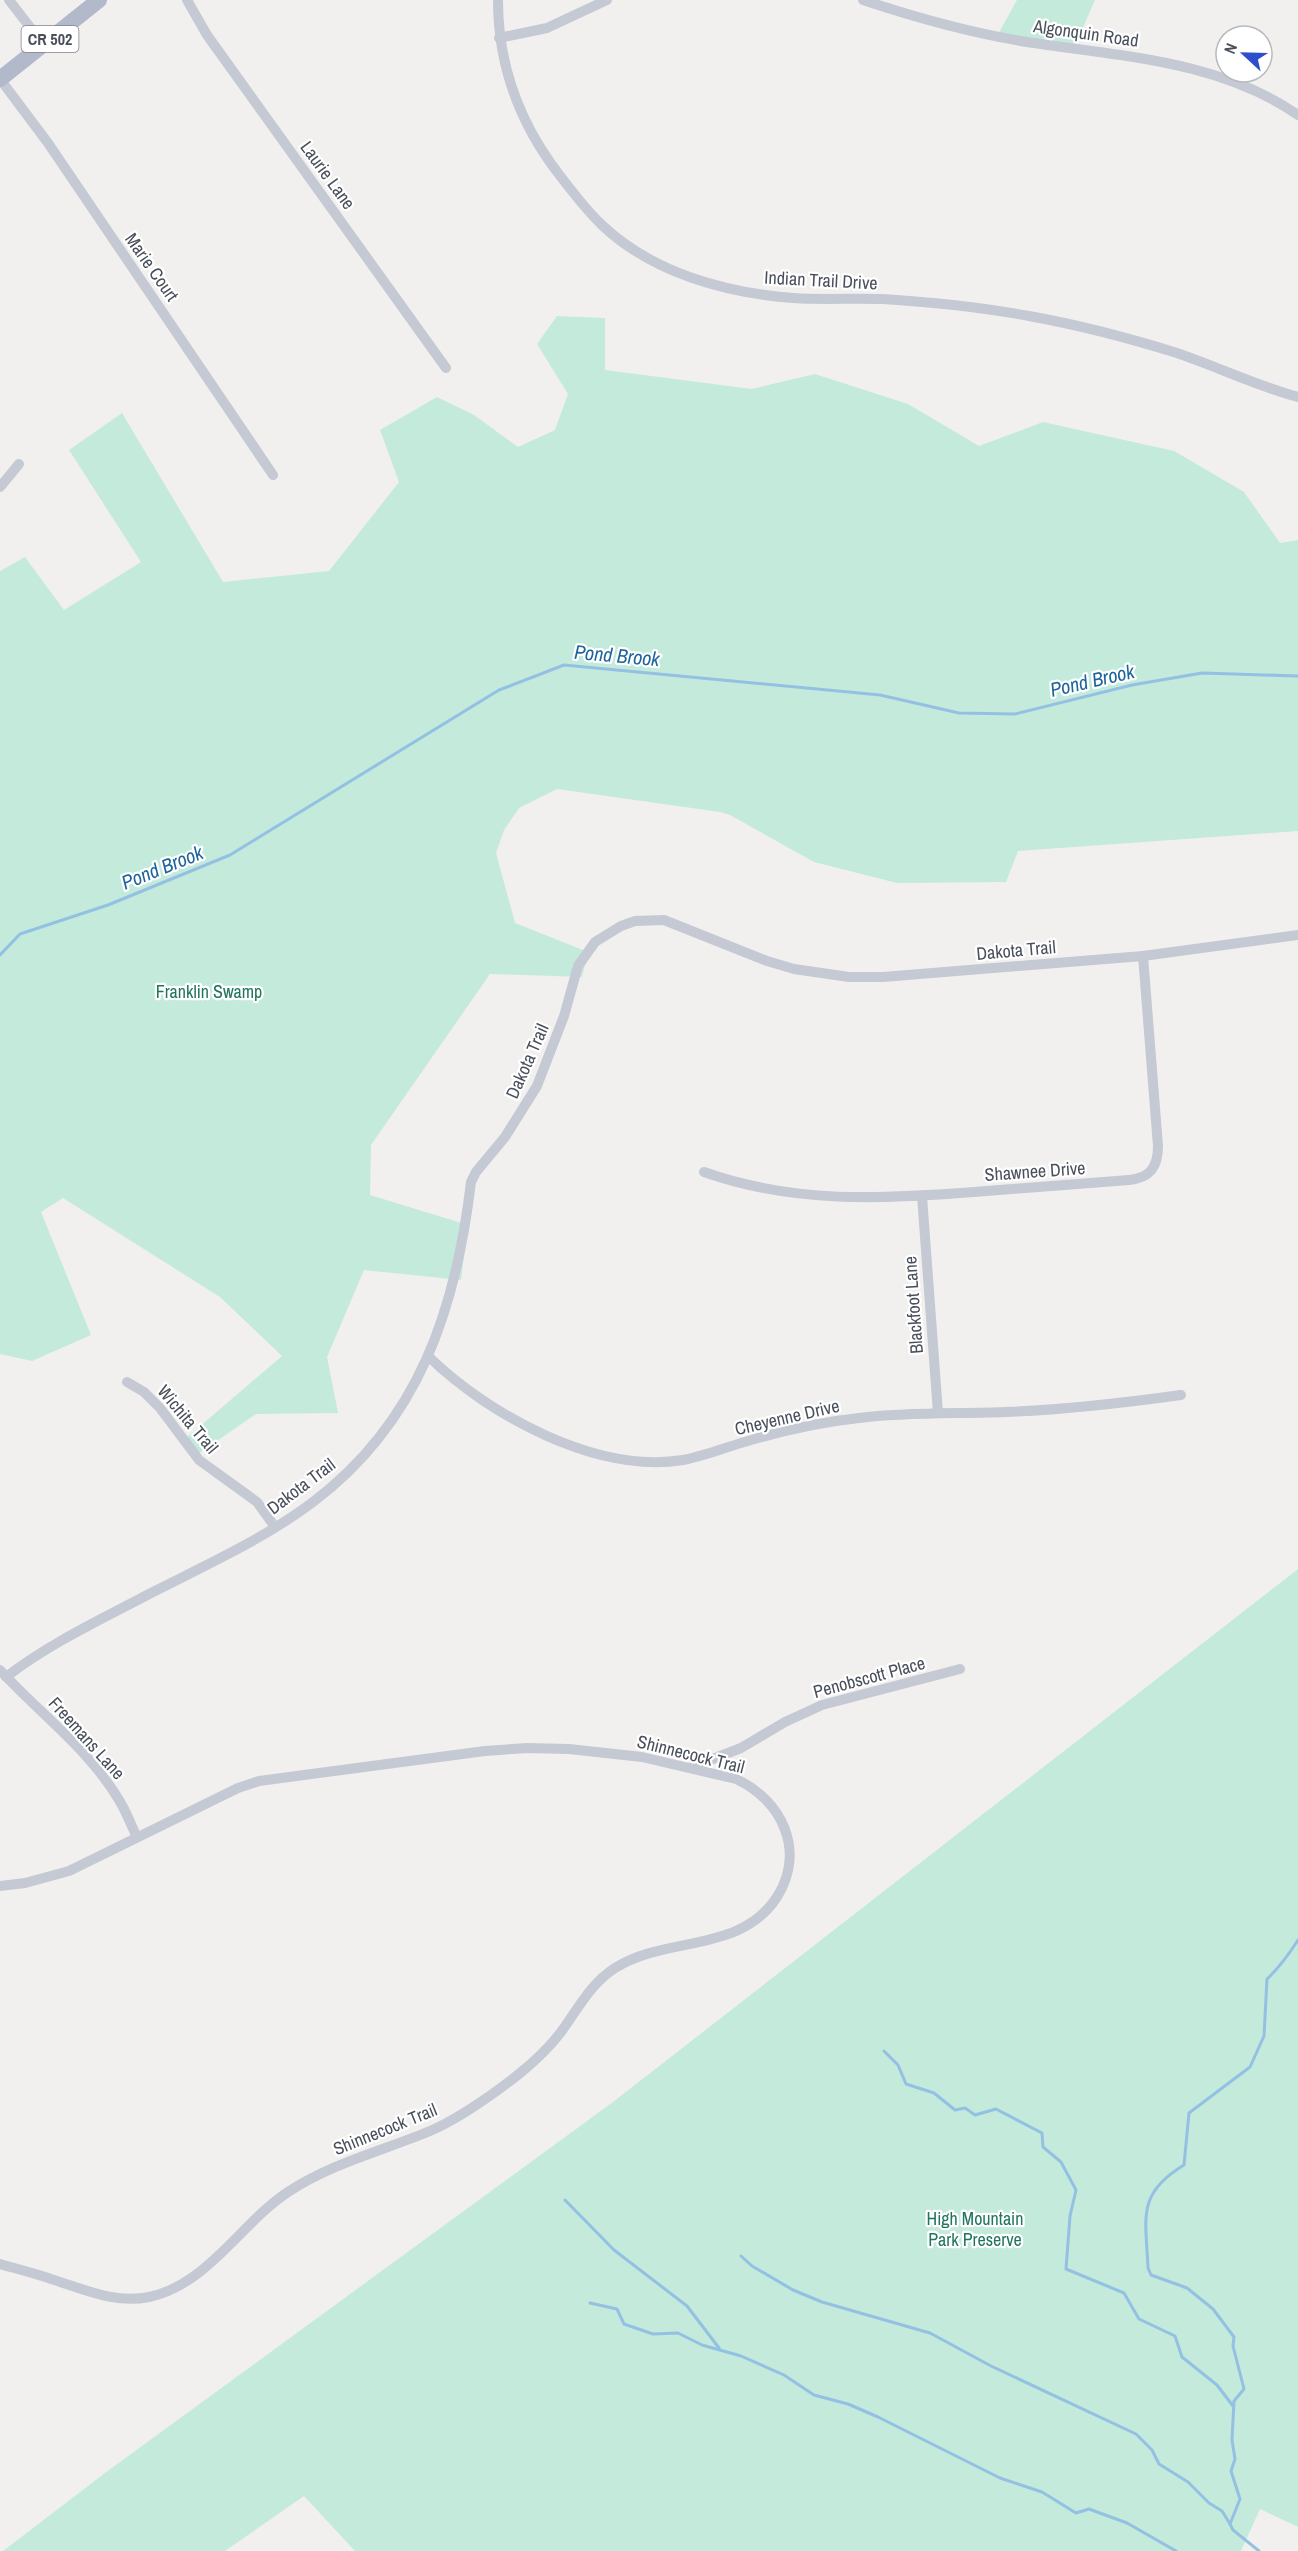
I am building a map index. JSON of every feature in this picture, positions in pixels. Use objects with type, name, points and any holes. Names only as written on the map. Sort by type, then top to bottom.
[{"type":"main road","name":"CR 502","points":[[0,79],[99,0]]},
{"type":"street","points":[[9,0],[44,44]]},
{"type":"street","name":"Laurie Lane","points":[[187,0],[207,35],[446,368]]},
{"type":"street","name":"Indian Trail Drive","points":[[498,0],[499,38],[514,96],[546,158],[602,226],[640,255],[665,267],[724,287],[761,294],[821,300],[917,301],[1030,316],[1177,353],[1298,397]]},
{"type":"street","points":[[499,38],[547,28],[607,0]]},
{"type":"street","name":"Algonquin Road","points":[[863,0],[946,26],[1173,65],[1251,90],[1298,115]]},
{"type":"street","name":"Marie Court","points":[[0,79],[48,143],[273,476]]},
{"type":"street","points":[[0,487],[19,464]]},
{"type":"street","name":"Dakota Trail","points":[[3,1674],[275,1527],[313,1502],[360,1460],[396,1415],[429,1357],[451,1297],[460,1261],[471,1182],[476,1172],[511,1129],[537,1086],[561,1026],[578,966],[591,948],[607,933],[634,921],[664,920],[767,961],[813,973],[849,977],[883,977],[1143,956],[1298,935]]},
{"type":"street","name":"Shawnee Drive","points":[[704,1172],[754,1187],[797,1195],[870,1198],[1129,1180],[1148,1175],[1155,1168],[1158,1146],[1143,956]]},
{"type":"street","name":"Blackfoot Lane","points":[[922,1196],[938,1413]]},
{"type":"street","name":"Cheyenne Drive","points":[[429,1357],[461,1385],[516,1421],[577,1447],[639,1461],[659,1462],[701,1456],[784,1431],[822,1423],[896,1414],[1069,1408],[1181,1395]]},
{"type":"street","name":"Wichita Trail","points":[[126,1382],[144,1392],[160,1408],[199,1460],[257,1502],[275,1527]]},
{"type":"street","name":"Penobscott Place","points":[[692,1767],[741,1748],[793,1717],[822,1704],[960,1670]]},
{"type":"street","name":"Freemans Lane","points":[[3,1674],[75,1744],[99,1772],[119,1800],[137,1837]]},
{"type":"street","name":"Shinnecock Trail","points":[[0,1886],[25,1883],[69,1871],[259,1781],[473,1752],[569,1749],[642,1756],[736,1779],[750,1785],[771,1803],[785,1828],[789,1860],[783,1884],[768,1909],[754,1921],[725,1937],[649,1951],[614,1969],[588,1993],[550,2046],[508,2083],[438,2127],[330,2168],[305,2181],[267,2207],[196,2274],[165,2292],[149,2297],[116,2298],[0,2264]]},
{"type":"green space","points":[[1017,0],[1095,0],[1075,46],[997,36]]},
{"type":"green space","name":"Franklin Swamp","points":[[557,316],[605,318],[605,370],[752,389],[815,374],[908,404],[979,446],[1043,422],[1174,451],[1244,492],[1280,543],[1298,540],[1298,831],[1018,851],[1006,882],[897,883],[814,862],[730,815],[720,812],[557,789],[519,808],[504,830],[496,853],[515,923],[588,952],[582,977],[490,974],[371,1145],[370,1195],[468,1225],[461,1280],[364,1270],[327,1357],[338,1413],[256,1414],[198,1454],[185,1439],[282,1356],[220,1297],[63,1198],[41,1212],[91,1335],[32,1361],[0,1354],[0,571],[25,557],[64,610],[141,562],[69,450],[122,413],[223,582],[329,571],[399,482],[380,430],[437,397],[474,415],[518,447],[555,430],[568,394],[537,344]]},
{"type":"green space","name":"High Mountain Park Preserve","points":[[1298,1569],[1298,2527],[1260,2509],[1241,2551],[355,2551],[304,2496],[225,2551],[3,2551],[105,2473],[613,2102]]},
{"type":"waterway","name":"Pond Brook","points":[[0,955],[20,934],[108,905],[230,855],[499,690],[564,665],[880,695],[959,713],[1015,714],[1132,685],[1202,673],[1298,676]]},
{"type":"waterway","points":[[1259,2551],[1233,2530],[1230,2524],[1240,2499],[1231,2471],[1235,2459],[1232,2440],[1234,2401],[1244,2389],[1233,2346],[1234,2337],[1213,2309],[1187,2288],[1151,2275],[1148,2268],[1146,2221],[1151,2197],[1158,2186],[1184,2165],[1189,2113],[1250,2067],[1264,2036],[1267,1979],[1298,1940]]},
{"type":"waterway","points":[[884,2051],[898,2065],[906,2084],[934,2093],[955,2110],[965,2108],[975,2115],[996,2109],[1042,2133],[1043,2147],[1061,2162],[1076,2190],[1070,2216],[1066,2269],[1124,2293],[1139,2319],[1175,2336],[1182,2357],[1217,2385],[1233,2406]]},
{"type":"waterway","points":[[565,2200],[614,2250],[687,2306],[719,2348]]},
{"type":"waterway","points":[[741,2256],[752,2266],[793,2290],[822,2302],[930,2333],[991,2366],[1136,2434],[1152,2450],[1159,2464],[1188,2482],[1209,2503],[1222,2511],[1230,2524]]},
{"type":"waterway","points":[[590,2303],[617,2309],[624,2324],[653,2334],[678,2333],[702,2345],[741,2356],[784,2375],[814,2395],[848,2404],[1000,2478],[1042,2492],[1076,2513],[1089,2509],[1127,2523],[1176,2551]]}]
